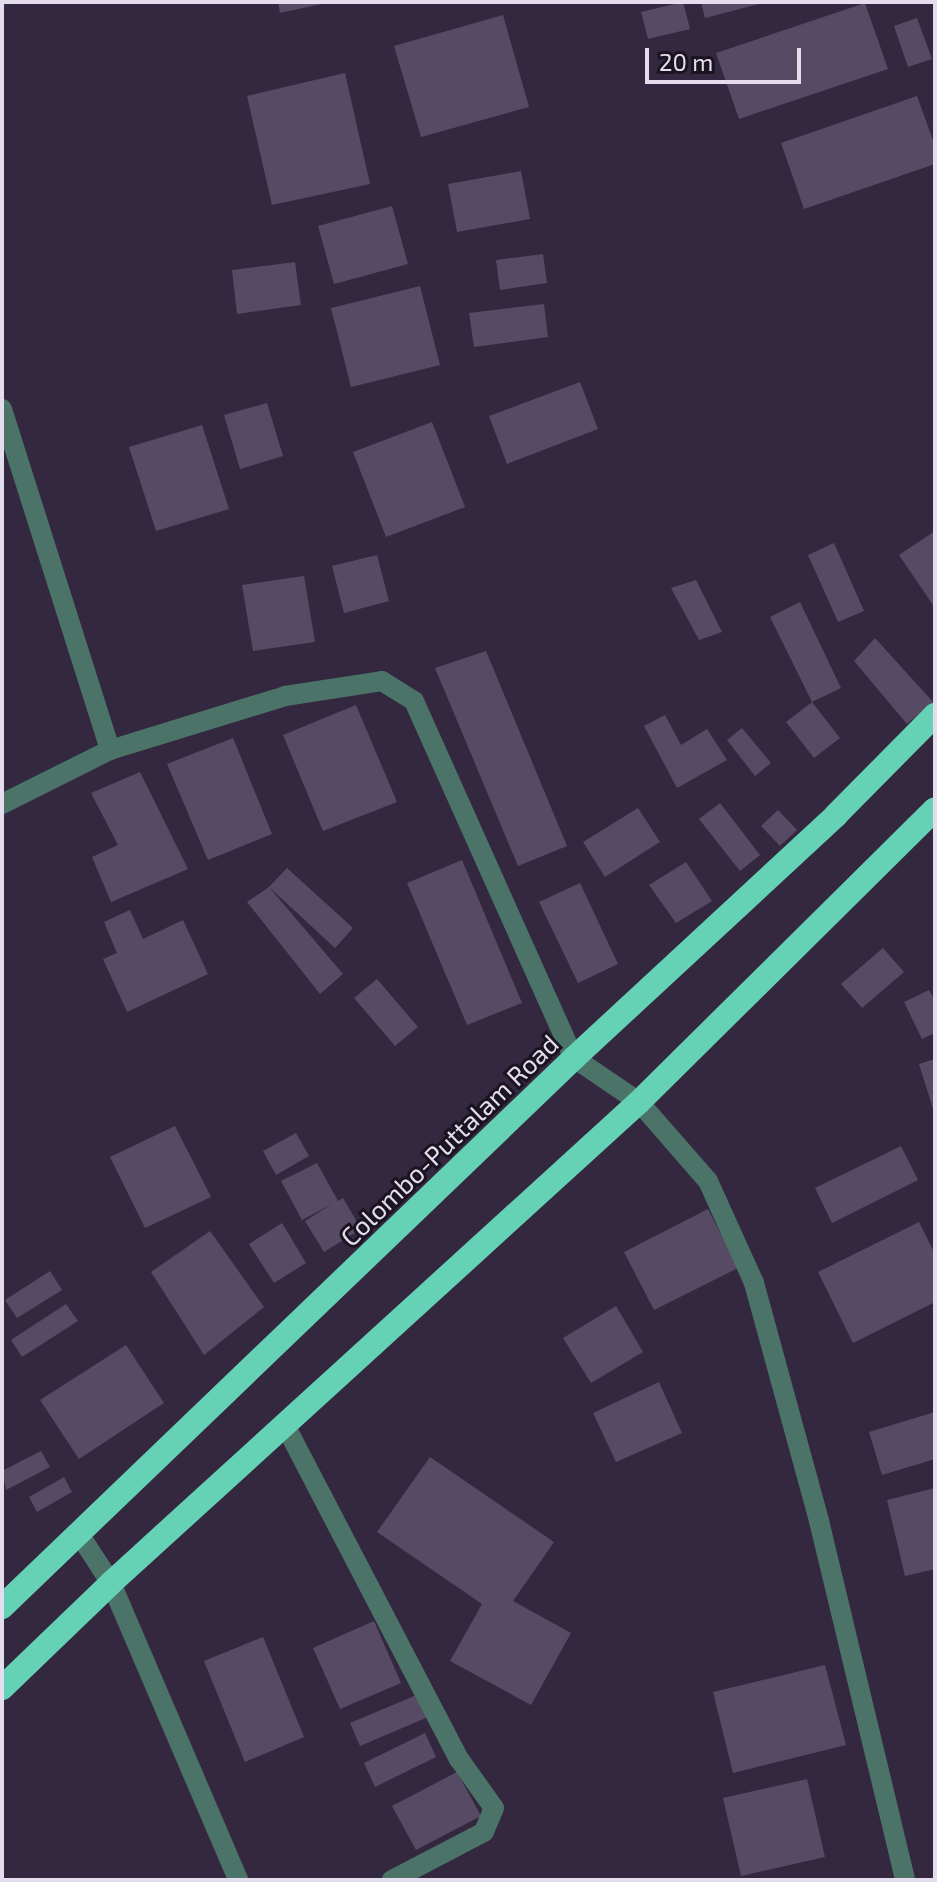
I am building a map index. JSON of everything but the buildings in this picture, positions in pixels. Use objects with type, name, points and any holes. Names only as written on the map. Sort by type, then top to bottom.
[{"type":"highway","name":"Colombo-Puttalam Road","points":[[2,1607],[574,1058],[836,815],[935,715]]},
{"type":"highway","points":[[2,1688],[111,1583],[639,1102],[935,809]]},
{"type":"street","points":[[2,409],[110,750]]},
{"type":"street","points":[[2,804],[110,750],[285,696],[382,681],[414,701],[574,1058],[639,1102],[708,1181],[754,1283],[819,1521],[905,1880]]},
{"type":"street","points":[[285,1425],[459,1759],[494,1808],[484,1832],[392,1880]]},
{"type":"street","points":[[79,1534],[111,1583],[238,1880]]}]
